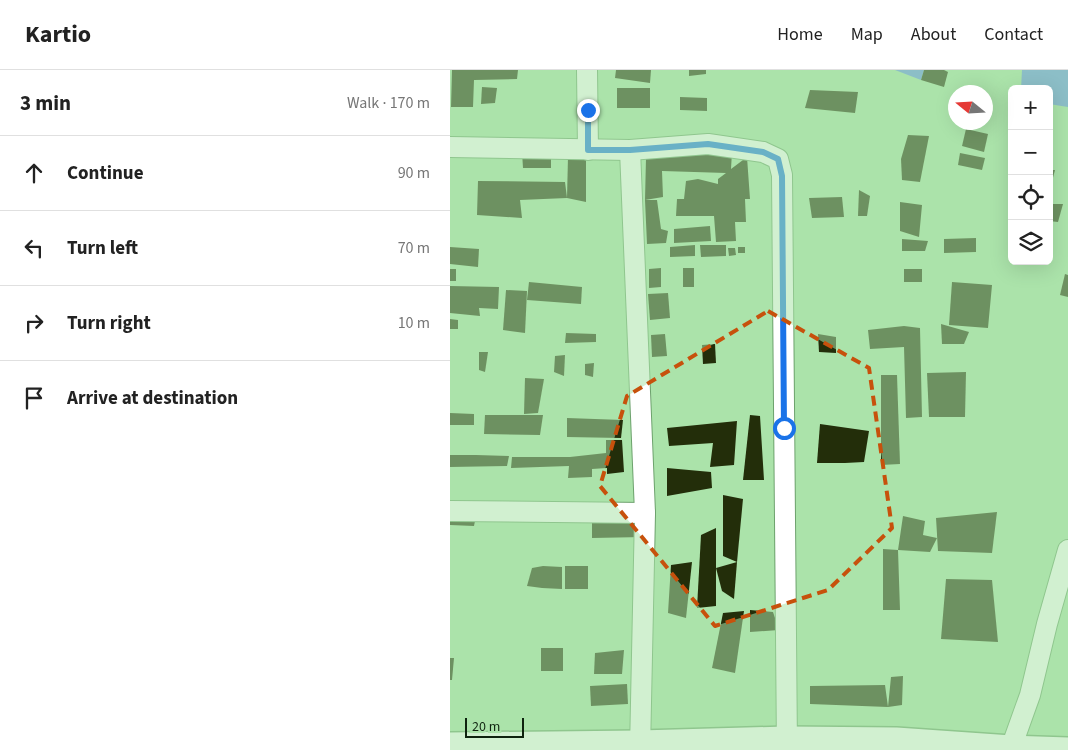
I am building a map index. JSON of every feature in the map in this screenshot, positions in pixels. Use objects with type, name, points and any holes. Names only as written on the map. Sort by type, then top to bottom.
[{"type":"street","points":[[587,70],[588,150]]},
{"type":"street","points":[[450,147],[630,150],[708,144],[763,152],[778,159],[782,176],[787,744]]},
{"type":"street","points":[[630,150],[645,513],[640,747]]},
{"type":"street","points":[[450,511],[645,513]]},
{"type":"street","points":[[1011,749],[1030,695],[1047,624],[1068,550]]},
{"type":"street","points":[[450,745],[640,747],[896,740],[1011,749],[1068,750]]},
{"type":"highlighted area","points":[[768,311],[869,368],[892,528],[828,590],[715,626],[600,486],[627,396]]},
{"type":"water","points":[[895,70],[924,70],[921,80]]},
{"type":"water","points":[[1022,70],[1068,70],[1068,107],[1053,105],[1053,85],[1021,85]]},
{"type":"building","points":[[452,70],[518,70],[517,79],[474,80],[473,107],[451,107]]},
{"type":"building","points":[[616,70],[651,70],[650,83],[615,78]]},
{"type":"building","points":[[689,70],[706,70],[706,74],[689,76]]},
{"type":"building","points":[[924,70],[944,70],[948,72],[944,87],[921,80]]},
{"type":"building","points":[[482,87],[497,88],[495,103],[481,104]]},
{"type":"building","points":[[617,88],[650,88],[650,108],[617,108]]},
{"type":"building","points":[[810,90],[858,92],[855,113],[805,108]]},
{"type":"building","points":[[680,97],[707,98],[707,111],[680,110]]},
{"type":"building","points":[[966,130],[988,134],[984,152],[962,146]]},
{"type":"building","points":[[908,135],[929,136],[920,182],[902,180],[901,159]]},
{"type":"building","points":[[522,152],[551,152],[551,168],[523,168]]},
{"type":"building","points":[[732,152],[731,169],[747,157],[750,199],[745,199],[746,222],[735,222],[736,241],[716,242],[714,216],[676,216],[677,199],[684,199],[686,181],[698,179],[718,184],[718,179],[726,173],[662,171],[663,197],[645,200],[646,158]]},
{"type":"building","points":[[960,153],[985,158],[982,170],[958,165]]},
{"type":"building","points":[[568,157],[586,157],[586,202],[567,198]]},
{"type":"building","points":[[478,181],[565,182],[567,198],[520,200],[522,218],[477,215]]},
{"type":"building","points":[[859,190],[870,196],[867,216],[858,216]]},
{"type":"building","points":[[842,197],[844,217],[812,218],[809,198]]},
{"type":"building","points":[[645,200],[657,200],[661,229],[668,231],[666,243],[647,244]]},
{"type":"building","points":[[900,202],[922,205],[919,237],[900,231]]},
{"type":"building","points":[[1053,204],[1063,204],[1058,222],[1053,221]]},
{"type":"building","points":[[710,226],[711,241],[674,243],[674,229]]},
{"type":"building","points":[[976,238],[976,252],[944,253],[944,239]]},
{"type":"building","points":[[902,239],[928,241],[925,251],[902,251]]},
{"type":"building","points":[[695,245],[695,256],[670,257],[670,247]]},
{"type":"building","points":[[700,245],[726,245],[726,256],[701,257]]},
{"type":"building","points":[[450,247],[479,249],[478,267],[450,264]]},
{"type":"building","points":[[738,247],[745,247],[745,253],[738,253]]},
{"type":"building","points":[[728,248],[735,248],[736,255],[729,256]]},
{"type":"building","points":[[661,268],[661,287],[649,288],[649,269]]},
{"type":"building","points":[[683,268],[694,268],[694,287],[683,287]]},
{"type":"building","points":[[450,269],[456,269],[456,281],[450,281]]},
{"type":"building","points":[[904,269],[922,269],[922,282],[904,282]]},
{"type":"building","points":[[1065,274],[1068,275],[1068,297],[1060,295]]},
{"type":"building","points":[[529,282],[582,287],[581,304],[527,300]]},
{"type":"building","points":[[952,282],[992,285],[988,328],[949,325]]},
{"type":"building","points":[[450,286],[499,287],[498,309],[479,308],[480,316],[450,313]]},
{"type":"building","points":[[506,290],[527,291],[525,333],[503,330]]},
{"type":"building","points":[[668,293],[670,318],[650,320],[648,294]]},
{"type":"building","points":[[450,319],[458,320],[458,329],[450,329]]},
{"type":"building","points":[[941,324],[969,332],[964,344],[942,344]]},
{"type":"building","points":[[904,326],[920,328],[922,417],[906,418],[904,347],[870,349],[868,330]]},
{"type":"building","points":[[566,333],[596,334],[596,342],[565,343]]},
{"type":"building","points":[[665,334],[667,356],[652,357],[651,335]]},
{"type":"building","points":[[818,334],[836,337],[836,353],[819,352]]},
{"type":"building","points":[[715,344],[716,363],[703,364],[702,345]]},
{"type":"building","points":[[479,352],[488,352],[485,372],[479,370]]},
{"type":"building","points":[[565,355],[564,376],[554,372],[555,356]]},
{"type":"building","points":[[594,363],[593,377],[585,375],[585,364]]},
{"type":"building","points":[[966,372],[965,417],[929,417],[927,373]]},
{"type":"building","points":[[881,375],[897,375],[900,464],[881,465]]},
{"type":"building","points":[[525,378],[544,379],[538,413],[524,414]]},
{"type":"building","points":[[450,413],[474,414],[474,425],[450,425]]},
{"type":"building","points":[[485,415],[543,415],[540,435],[484,434]]},
{"type":"building","points":[[750,415],[760,416],[764,480],[743,480]]},
{"type":"building","points":[[567,418],[623,420],[621,438],[567,437]]},
{"type":"building","points":[[737,421],[734,465],[710,467],[713,443],[669,446],[667,428]]},
{"type":"building","points":[[820,424],[869,431],[864,462],[817,463]]},
{"type":"building","points":[[606,440],[622,440],[624,472],[607,474],[607,468],[592,469],[592,477],[568,478],[569,466],[511,468],[512,457],[570,457],[606,453]]},
{"type":"building","points":[[450,455],[509,456],[507,466],[450,467]]},
{"type":"building","points":[[667,468],[711,472],[712,488],[667,496]]},
{"type":"building","points":[[723,495],[743,499],[737,562],[723,556]]},
{"type":"building","points":[[450,511],[477,511],[474,526],[450,525]]},
{"type":"building","points":[[997,512],[992,553],[938,551],[936,518]]},
{"type":"building","points":[[645,513],[644,537],[592,538],[592,516]]},
{"type":"building","points":[[903,516],[925,521],[923,535],[937,538],[930,552],[898,550]]},
{"type":"building","points":[[716,528],[716,606],[697,608],[701,535]]},
{"type":"building","points":[[883,549],[898,550],[900,610],[883,610]]},
{"type":"building","points":[[692,562],[686,618],[668,613],[671,565]]},
{"type":"building","points":[[737,562],[734,599],[722,591],[716,568]]},
{"type":"building","points":[[543,566],[562,567],[562,589],[527,586],[532,568]]},
{"type":"building","points":[[565,566],[588,566],[588,589],[565,589]]},
{"type":"building","points":[[946,579],[992,580],[998,642],[941,639]]},
{"type":"building","points":[[750,610],[773,612],[779,630],[750,632]]},
{"type":"building","points":[[744,611],[735,673],[712,668],[723,613]]},
{"type":"building","points":[[541,648],[563,648],[563,671],[541,671]]},
{"type":"building","points":[[624,650],[622,674],[594,674],[595,653]]},
{"type":"building","points":[[450,658],[454,658],[452,680],[450,680]]},
{"type":"building","points":[[903,676],[902,705],[888,707],[891,677]]},
{"type":"building","points":[[627,684],[628,704],[591,706],[590,686]]},
{"type":"building","points":[[885,685],[888,707],[810,704],[810,686]]},
{"type":"route","points":[[588,110],[588,150],[630,150],[708,144],[763,152],[778,159],[782,176],[784,428]]}]
